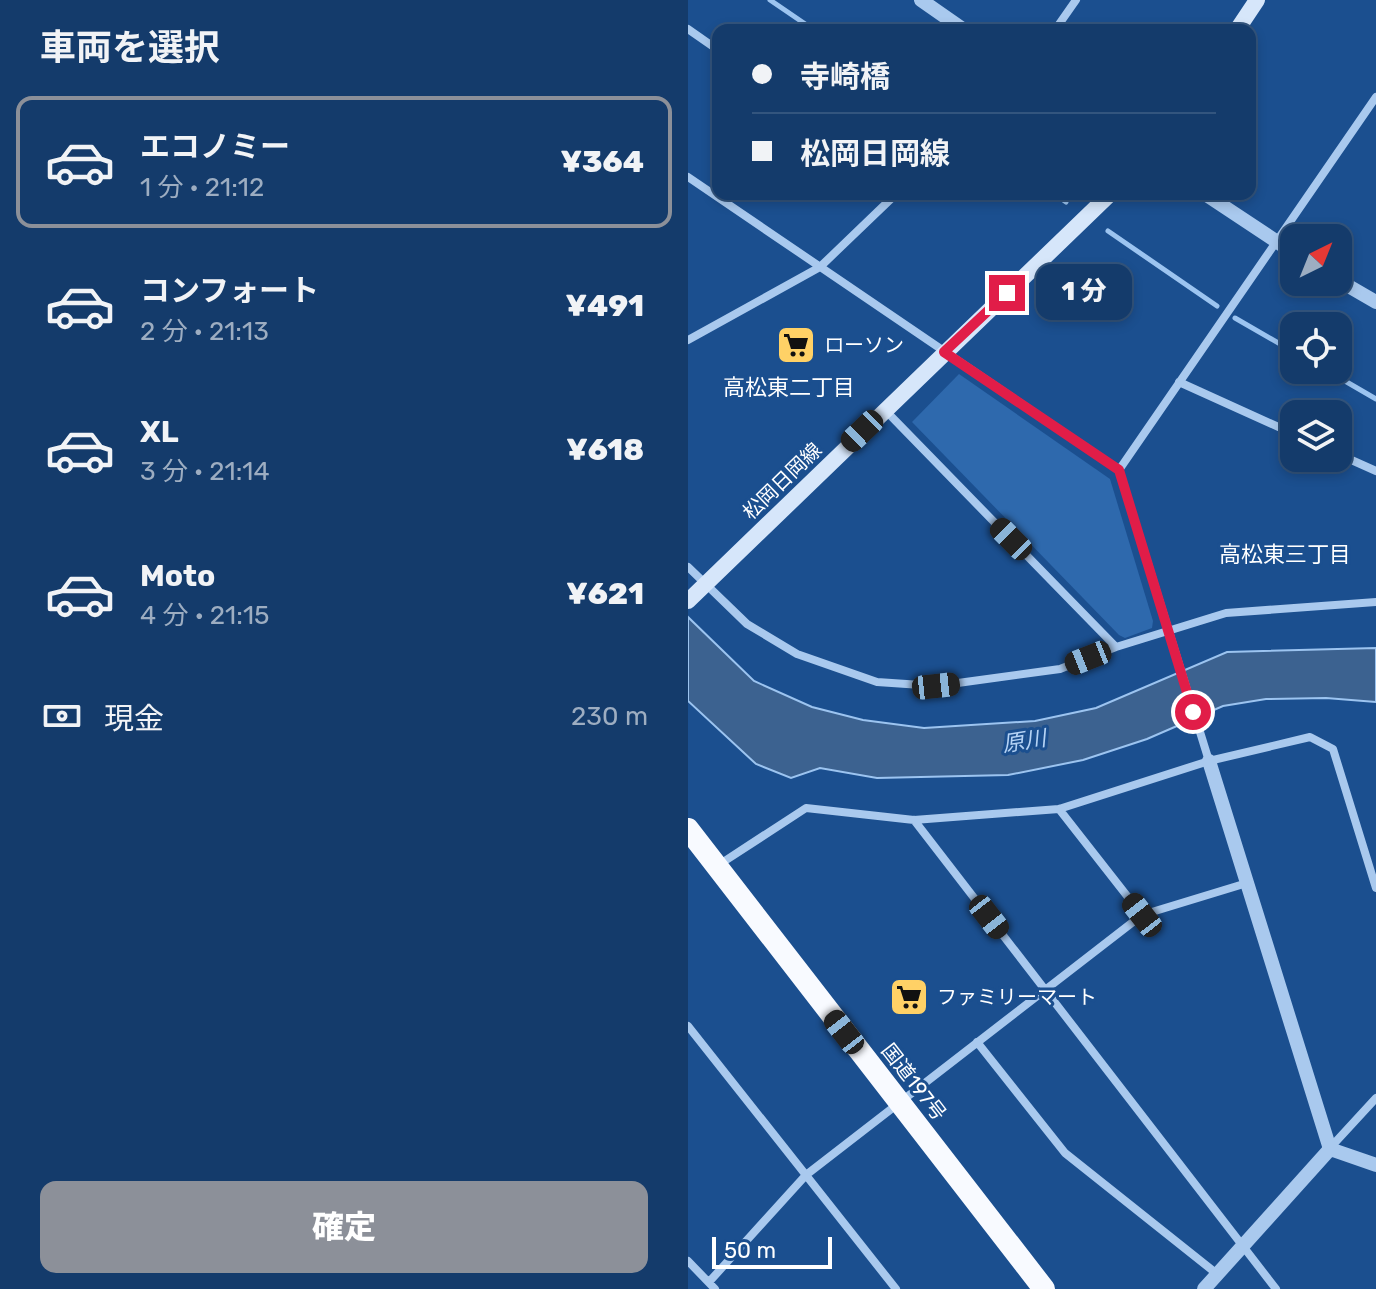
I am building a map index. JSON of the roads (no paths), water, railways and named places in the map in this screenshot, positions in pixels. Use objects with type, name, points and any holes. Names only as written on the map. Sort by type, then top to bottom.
[{"type":"highway","name":"国道197号","points":[[688,829],[1044,1289]]},
{"type":"main road","points":[[1241,24],[1257,0]]},
{"type":"main road","name":"松岡日岡線","points":[[689,600],[1104,200]]},
{"type":"street","points":[[921,0],[955,24]]},
{"type":"street","points":[[1059,24],[1076,0]]},
{"type":"street","points":[[688,29],[712,46]]},
{"type":"street","points":[[1119,470],[1376,97]]},
{"type":"street","points":[[688,177],[712,193]]},
{"type":"street","points":[[722,200],[1119,470],[1330,1149]]},
{"type":"street","points":[[688,340],[820,267],[890,200]]},
{"type":"street","points":[[1214,200],[1280,244]]},
{"type":"street","points":[[1352,288],[1376,302]]},
{"type":"street","points":[[1179,382],[1280,428]]},
{"type":"street","points":[[884,410],[1116,647]]},
{"type":"street","points":[[1352,460],[1376,471]]},
{"type":"street","points":[[688,567],[747,624],[797,654],[877,682],[936,686],[1060,669],[1116,647],[1226,613],[1376,602]]},
{"type":"street","points":[[717,866],[806,808],[914,820],[1059,809],[1209,761],[1310,737],[1333,749],[1376,888]]},
{"type":"street","points":[[1059,809],[1142,915]]},
{"type":"street","points":[[914,820],[1276,1289]]},
{"type":"street","points":[[688,1261],[712,1286],[806,1175],[1142,915],[1247,883]]},
{"type":"street","points":[[688,1026],[896,1289]]},
{"type":"street","points":[[977,1042],[1055,1143],[1217,1274]]},
{"type":"street","points":[[1204,1289],[1376,1098]]},
{"type":"street","points":[[1330,1149],[1376,1165]]},
{"type":"water","name":"原川","points":[[688,617],[754,681],[812,707],[863,720],[924,728],[1035,721],[1096,708],[1227,652],[1376,648],[1376,702],[1326,698],[1266,699],[1223,706],[1147,739],[1083,760],[1008,775],[877,778],[820,768],[791,778],[756,764],[688,701]]},
{"type":"waterway","points":[[770,0],[805,24]]},
{"type":"waterway","points":[[1108,231],[1217,306]]},
{"type":"waterway","points":[[1235,318],[1280,344]]},
{"type":"waterway","points":[[1350,384],[1376,399]]},
{"type":"place","name":"ローソン","points":[[796,345]]},
{"type":"place","name":"ファミリーマート","points":[[909,997]]},
{"type":"district","name":"高松東二丁目","points":[[789,387]]},
{"type":"district","name":"高松東三丁目","points":[[1285,554]]}]
